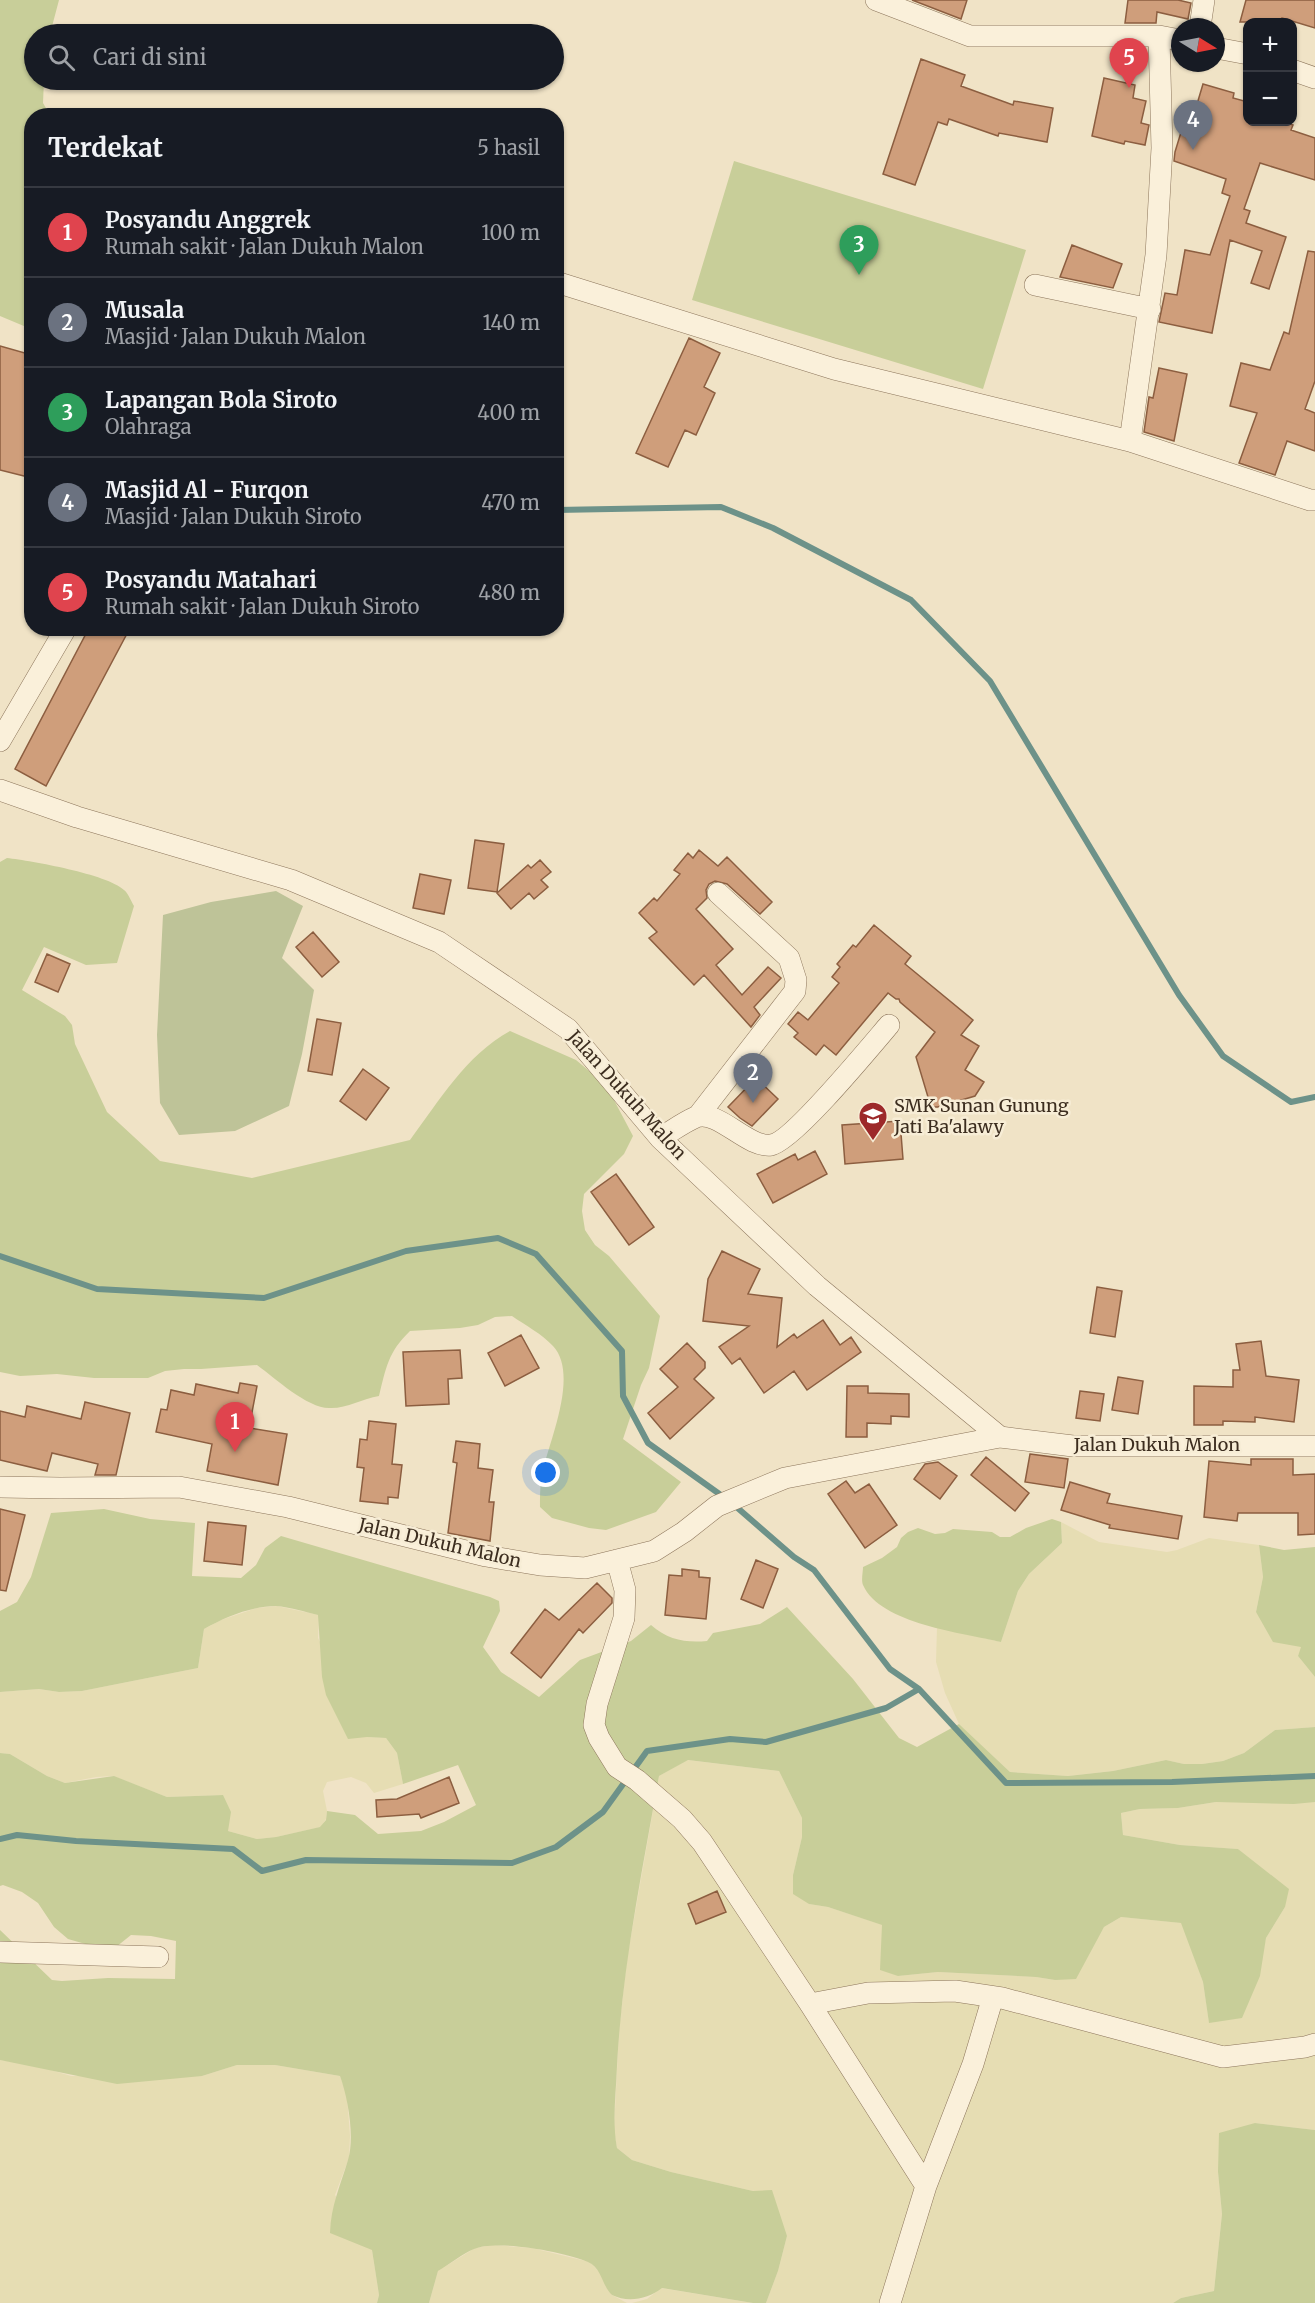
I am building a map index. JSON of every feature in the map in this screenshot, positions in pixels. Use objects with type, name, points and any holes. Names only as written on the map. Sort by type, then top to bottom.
[{"type":"street","points":[[876,0],[970,36],[1170,38],[1156,255],[1130,441]]},
{"type":"street","points":[[1201,18],[1204,0]]},
{"type":"street","points":[[1225,50],[1243,53]]},
{"type":"street","points":[[1297,71],[1315,78]]},
{"type":"street","points":[[564,285],[834,369],[1130,441],[1313,500]]},
{"type":"street","points":[[1035,285],[1150,309]]},
{"type":"street","points":[[0,741],[61,636]]},
{"type":"street","name":"Jalan Dukuh Malon","points":[[0,790],[77,817],[291,880],[363,908],[439,942],[568,1029],[660,1138],[817,1286],[1000,1437]]},
{"type":"street","points":[[660,1138],[698,1116],[795,991],[796,980],[789,958],[718,893]]},
{"type":"street","points":[[698,1116],[712,1118],[760,1145],[779,1143],[841,1082],[889,1025]]},
{"type":"street","name":"Jalan Dukuh Malon","points":[[0,1486],[179,1487],[299,1510],[497,1558],[540,1565],[585,1568],[654,1551],[725,1501],[785,1478],[1000,1437],[1073,1446],[1315,1446]]},
{"type":"street","points":[[617,1560],[625,1590],[624,1618],[597,1704],[594,1725],[599,1738],[617,1767],[637,1780],[692,1830],[810,2004],[926,2186]]},
{"type":"street","points":[[0,1952],[158,1957]]},
{"type":"street","points":[[810,2004],[868,1993],[955,1991],[993,1997],[1223,2057],[1315,2044]]},
{"type":"street","points":[[890,2303],[926,2186],[973,2064],[993,1997]]},
{"type":"shaded area","points":[[1061,1522],[1099,1542],[1167,1552],[1209,1538],[1259,1545],[1263,1577],[1256,1612],[1302,1647],[1298,1656],[1315,1677],[1315,1727],[1275,1730],[1244,1753],[1223,1761],[1184,1764],[1166,1760],[1113,1771],[1068,1776],[1010,1772],[959,1724],[945,1693],[936,1662],[937,1627],[1001,1642],[1018,1591],[1029,1574],[1062,1543]]},
{"type":"shaded area","points":[[277,1606],[319,1615],[318,1638],[367,1737],[386,1738],[397,1753],[403,1784],[374,1793],[366,1783],[351,1777],[327,1782],[323,1791],[327,1811],[326,1819],[321,1827],[257,1839],[228,1831],[223,1795],[167,1797],[113,1776],[65,1783],[47,1776],[10,1754],[0,1753],[0,1692],[39,1689],[59,1692],[82,1691],[198,1668],[204,1629],[221,1620],[257,1608]]},
{"type":"shaded area","points":[[687,1760],[779,1771],[802,1818],[802,1837],[793,1875],[809,1904],[828,1907],[883,1925],[898,1976],[938,1972],[1055,1980],[1094,1942],[1104,1927],[1121,1917],[1182,1923],[1203,1982],[1209,2022],[1262,1956],[1266,1938],[1285,1907],[1238,1849],[1180,1845],[1123,1835],[1121,1813],[1216,1802],[1315,1802],[1315,2130],[1255,2123],[1218,2172],[1222,2214],[1214,2291],[1181,2298],[1173,2303],[766,2303],[778,2271],[787,2236],[753,2191],[671,2172],[632,2160],[617,2148],[614,2130],[619,2030],[627,1959],[659,1776]]},
{"type":"shaded area","points":[[0,2060],[34,2065],[71,2076],[202,2076],[237,2065],[275,2065],[340,2076],[347,2095],[350,2136],[349,2158],[335,2195],[372,2250],[379,2295],[377,2303],[0,2303]]},
{"type":"shaded area","points":[[493,2245],[532,2248],[590,2262],[603,2276],[612,2295],[627,2303],[429,2303],[438,2271],[475,2248]]},
{"type":"shaded area","points":[[661,2288],[753,2303],[632,2303],[647,2299]]},
{"type":"green space","points":[[0,0],[59,0],[53,24],[24,24],[24,90],[44,90],[43,103],[46,108],[24,108],[24,326],[0,316]]},
{"type":"green space","points":[[734,161],[1026,250],[983,389],[692,300]]},
{"type":"green space","points":[[7,858],[68,869],[102,879],[124,890],[134,906],[117,963],[86,965],[44,947],[22,990],[65,1016],[72,1025],[75,1044],[107,1112],[160,1161],[252,1178],[410,1140],[454,1080],[480,1053],[510,1031],[576,1060],[606,1085],[633,1136],[624,1154],[584,1194],[582,1211],[585,1230],[595,1245],[609,1256],[660,1316],[649,1368],[623,1439],[681,1482],[656,1512],[606,1530],[552,1518],[540,1507],[542,1475],[560,1407],[563,1373],[560,1358],[553,1346],[512,1316],[495,1317],[478,1325],[460,1328],[410,1331],[392,1353],[379,1396],[335,1408],[320,1407],[301,1398],[257,1365],[165,1371],[148,1378],[94,1378],[57,1374],[20,1376],[0,1372],[0,862]]},
{"type":"green space","points":[[276,891],[303,906],[282,958],[314,990],[289,1106],[235,1131],[179,1135],[160,1103],[157,1035],[163,915],[211,902]]},
{"type":"green space","points":[[104,1509],[150,1519],[195,1523],[192,1576],[241,1578],[256,1565],[265,1548],[281,1536],[490,1597],[499,1601],[500,1611],[483,1647],[501,1672],[539,1697],[580,1660],[631,1641],[651,1625],[664,1634],[678,1639],[707,1641],[713,1633],[760,1624],[787,1607],[853,1679],[899,1738],[917,1747],[959,1724],[1010,1772],[1068,1776],[1113,1771],[1166,1760],[1184,1764],[1223,1761],[1244,1753],[1275,1730],[1315,1727],[1315,1802],[1294,1804],[1216,1802],[1121,1813],[1123,1835],[1180,1845],[1238,1849],[1289,1889],[1285,1907],[1266,1938],[1260,1976],[1242,2018],[1209,2023],[1203,1982],[1181,1923],[1121,1917],[1104,1927],[1076,1979],[1055,1980],[938,1972],[898,1976],[880,1970],[882,1925],[828,1907],[809,1904],[793,1894],[793,1875],[802,1837],[802,1818],[779,1771],[688,1760],[659,1776],[623,1993],[615,2097],[617,2148],[632,2160],[671,2172],[753,2191],[772,2190],[787,2236],[778,2271],[766,2303],[753,2303],[662,2288],[638,2299],[625,2299],[612,2295],[596,2268],[588,2262],[548,2251],[498,2245],[474,2249],[438,2271],[429,2303],[377,2303],[379,2295],[372,2250],[330,2233],[334,2205],[348,2160],[351,2140],[348,2106],[340,2076],[275,2065],[237,2065],[202,2076],[117,2084],[0,2060],[0,1930],[52,1980],[62,1981],[108,1978],[175,1979],[176,1941],[131,1935],[116,1947],[89,1945],[68,1939],[54,1927],[38,1903],[22,1892],[0,1886],[0,1753],[10,1754],[47,1776],[65,1783],[114,1776],[167,1797],[223,1795],[231,1812],[228,1831],[257,1839],[320,1827],[326,1820],[327,1811],[355,1815],[378,1834],[421,1831],[476,1805],[458,1765],[403,1784],[397,1753],[386,1738],[348,1739],[326,1695],[322,1677],[318,1615],[287,1607],[276,1606],[248,1610],[204,1629],[198,1668],[82,1691],[59,1692],[39,1689],[0,1692],[0,1611],[17,1602],[31,1577],[51,1513]]},
{"type":"green space","points":[[1052,1519],[1061,1522],[1062,1543],[1029,1574],[1018,1591],[1001,1642],[924,1625],[904,1618],[872,1598],[863,1585],[863,1567],[882,1558],[897,1547],[901,1538],[908,1532],[918,1528],[935,1534],[953,1529],[992,1532],[1000,1537],[1010,1537],[1026,1528]]},
{"type":"green space","points":[[1259,1545],[1284,1550],[1315,1547],[1315,1677],[1298,1656],[1301,1647],[1273,1642],[1256,1612],[1263,1577]]},
{"type":"green space","points":[[1255,2123],[1315,2130],[1315,2303],[1173,2303],[1181,2298],[1214,2291],[1222,2214],[1218,2172],[1219,2133]]},
{"type":"building","points":[[912,0],[967,0],[961,19]]},
{"type":"building","points":[[1128,0],[1178,0],[1191,3],[1188,18],[1157,12],[1156,23],[1125,23]]},
{"type":"building","points":[[1246,0],[1315,0],[1315,28],[1297,23],[1297,18],[1243,18],[1243,22],[1240,22]]},
{"type":"building","points":[[921,59],[965,75],[961,86],[1013,105],[1014,101],[1053,108],[1047,142],[999,133],[998,136],[949,119],[947,125],[938,122],[915,185],[883,174]]},
{"type":"building","points":[[1104,78],[1135,85],[1133,98],[1146,101],[1141,123],[1149,125],[1145,145],[1125,141],[1124,144],[1092,136]]},
{"type":"building","points":[[1203,84],[1234,93],[1233,98],[1243,101],[1243,126],[1293,126],[1291,130],[1315,138],[1315,180],[1260,163],[1244,209],[1250,211],[1246,223],[1286,237],[1269,289],[1251,283],[1262,251],[1230,240],[1212,333],[1159,322],[1165,293],[1177,295],[1185,250],[1210,255],[1230,196],[1222,193],[1226,179],[1174,161],[1182,129],[1189,131]]},
{"type":"building","points":[[1072,245],[1122,264],[1113,288],[1060,277]]},
{"type":"building","points":[[1308,251],[1315,252],[1315,381],[1305,409],[1315,413],[1315,451],[1287,441],[1275,475],[1239,463],[1257,413],[1230,406],[1241,363],[1270,370],[1284,332],[1289,334]]},
{"type":"building","points":[[689,338],[720,353],[704,387],[715,393],[696,435],[685,430],[668,467],[636,453]]},
{"type":"building","points":[[0,346],[24,353],[24,476],[0,470]]},
{"type":"building","points":[[1159,368],[1187,374],[1174,441],[1144,432],[1149,397],[1153,398]]},
{"type":"building","points":[[85,636],[126,636],[46,786],[15,769]]},
{"type":"building","points":[[475,840],[504,844],[497,892],[468,888]]},
{"type":"building","points":[[699,850],[718,866],[727,857],[772,902],[760,914],[727,884],[715,881],[709,884],[706,890],[707,898],[696,909],[733,949],[716,965],[742,995],[768,967],[781,978],[754,1007],[760,1015],[751,1027],[704,975],[694,985],[649,938],[657,932],[639,913],[654,898],[657,901],[680,874],[674,870],[688,853],[693,858]]},
{"type":"building","points":[[540,860],[551,872],[541,880],[548,887],[534,899],[529,893],[511,909],[497,893],[528,865],[531,868]]},
{"type":"building","points":[[420,874],[451,880],[444,914],[413,908]]},
{"type":"building","points":[[874,925],[911,956],[905,964],[973,1020],[961,1035],[979,1046],[965,1070],[984,1082],[975,1096],[931,1107],[916,1057],[935,1032],[899,999],[888,993],[836,1055],[824,1045],[816,1055],[794,1037],[798,1033],[788,1024],[798,1012],[808,1020],[839,983],[832,977],[840,967],[837,964],[853,945],[856,947]]},
{"type":"building","points":[[313,932],[339,962],[322,977],[296,947]]},
{"type":"building","points":[[47,954],[70,964],[58,992],[35,982]]},
{"type":"building","points":[[317,1019],[341,1023],[332,1075],[308,1071]]},
{"type":"building","points":[[363,1069],[389,1088],[366,1120],[340,1101]]},
{"type":"building","points":[[756,1078],[778,1099],[752,1126],[728,1107]]},
{"type":"building","name":"SMK Sunan Gunung Jati Ba'alawy","points":[[900,1121],[903,1159],[845,1164],[842,1125]]},
{"type":"building","points":[[815,1151],[827,1174],[773,1203],[757,1174],[795,1154],[798,1160]]},
{"type":"building","points":[[616,1174],[654,1227],[629,1245],[591,1192]]},
{"type":"building","points":[[722,1251],[760,1269],[748,1294],[782,1298],[777,1347],[794,1334],[797,1338],[823,1320],[840,1345],[851,1337],[861,1352],[807,1390],[794,1371],[764,1393],[740,1358],[732,1364],[719,1347],[749,1326],[703,1321],[708,1279]]},
{"type":"building","points":[[1097,1287],[1122,1291],[1115,1337],[1090,1333]]},
{"type":"building","points":[[521,1335],[539,1368],[505,1386],[488,1353]]},
{"type":"building","points":[[1261,1341],[1266,1376],[1299,1380],[1294,1422],[1255,1417],[1255,1422],[1223,1421],[1223,1425],[1194,1425],[1194,1386],[1233,1387],[1233,1370],[1240,1370],[1236,1344]]},
{"type":"building","points":[[687,1343],[705,1362],[705,1368],[694,1379],[714,1398],[670,1439],[648,1413],[678,1387],[660,1369]]},
{"type":"building","points":[[460,1350],[462,1378],[448,1379],[449,1404],[406,1406],[403,1352]]},
{"type":"building","points":[[1118,1377],[1143,1381],[1138,1414],[1112,1410]]},
{"type":"building","points":[[240,1383],[257,1386],[249,1428],[287,1434],[278,1485],[207,1471],[212,1444],[156,1432],[161,1409],[167,1410],[171,1390],[194,1395],[196,1384],[238,1393]]},
{"type":"building","points":[[847,1386],[868,1386],[868,1393],[909,1394],[909,1417],[891,1416],[891,1424],[867,1423],[867,1437],[846,1437]]},
{"type":"building","points":[[1080,1391],[1104,1394],[1100,1421],[1076,1418]]},
{"type":"building","points":[[85,1402],[130,1413],[116,1475],[95,1475],[98,1464],[52,1453],[47,1471],[0,1460],[0,1411],[25,1417],[27,1406],[81,1419]]},
{"type":"building","points":[[369,1421],[396,1424],[392,1464],[402,1465],[398,1498],[388,1497],[388,1504],[360,1501],[364,1468],[357,1467],[360,1439],[367,1440]]},
{"type":"building","points":[[456,1441],[480,1444],[478,1468],[493,1470],[489,1502],[494,1502],[490,1541],[448,1533],[457,1463],[453,1462]]},
{"type":"building","points":[[1030,1454],[1068,1459],[1064,1488],[1025,1482]]},
{"type":"building","points":[[986,1457],[1029,1493],[1015,1511],[971,1475]]},
{"type":"building","points":[[1251,1459],[1293,1459],[1293,1475],[1315,1474],[1315,1534],[1298,1535],[1298,1513],[1238,1513],[1237,1521],[1204,1517],[1209,1461],[1251,1465]]},
{"type":"building","points":[[938,1462],[957,1476],[940,1499],[914,1479],[925,1464]]},
{"type":"building","points":[[846,1481],[855,1493],[869,1484],[897,1525],[865,1548],[828,1494]]},
{"type":"building","points":[[1070,1482],[1110,1494],[1107,1503],[1182,1516],[1178,1539],[1109,1528],[1110,1525],[1061,1510]]},
{"type":"building","points":[[0,1509],[25,1515],[6,1591],[0,1590]]},
{"type":"building","points":[[208,1522],[246,1526],[242,1565],[204,1561]]},
{"type":"building","points":[[756,1560],[778,1569],[763,1608],[741,1599]]},
{"type":"building","points":[[682,1569],[699,1571],[699,1577],[710,1578],[706,1619],[665,1615],[669,1575],[682,1576]]},
{"type":"building","points":[[597,1583],[612,1598],[612,1603],[583,1633],[579,1629],[541,1678],[511,1653],[545,1609],[559,1620]]},
{"type":"building","points":[[449,1777],[459,1803],[421,1818],[419,1814],[377,1817],[376,1800],[397,1799]]},
{"type":"building","points":[[717,1891],[726,1912],[696,1924],[688,1904]]},
{"type":"waterway","points":[[564,510],[721,507],[773,528],[911,600],[990,681],[1179,995],[1223,1056],[1291,1102],[1315,1097]]},
{"type":"waterway","points":[[0,1256],[97,1289],[264,1298],[406,1251],[498,1238],[536,1254],[622,1351],[623,1396],[648,1443],[725,1498]]},
{"type":"waterway","points":[[733,1504],[794,1557],[814,1570],[890,1669],[919,1689],[1006,1783],[1172,1782],[1315,1776]]},
{"type":"waterway","points":[[0,1839],[17,1835],[76,1841],[233,1849],[262,1871],[306,1860],[512,1863],[556,1847],[603,1812],[647,1751],[730,1739],[766,1742],[886,1708],[919,1689]]},
{"type":"place","name":"Posyandu Matahari","points":[[1129,88]]},
{"type":"place","name":"Masjid Al - Furqon","points":[[1193,150]]},
{"type":"place","name":"Lapangan Bola Siroto","points":[[859,275]]},
{"type":"place","name":"Musala","points":[[753,1103]]},
{"type":"place","name":"SMK Sunan Gunung Jati Ba'alawy","points":[[873,1142]]},
{"type":"place","name":"Posyandu Anggrek","points":[[235,1452]]}]
